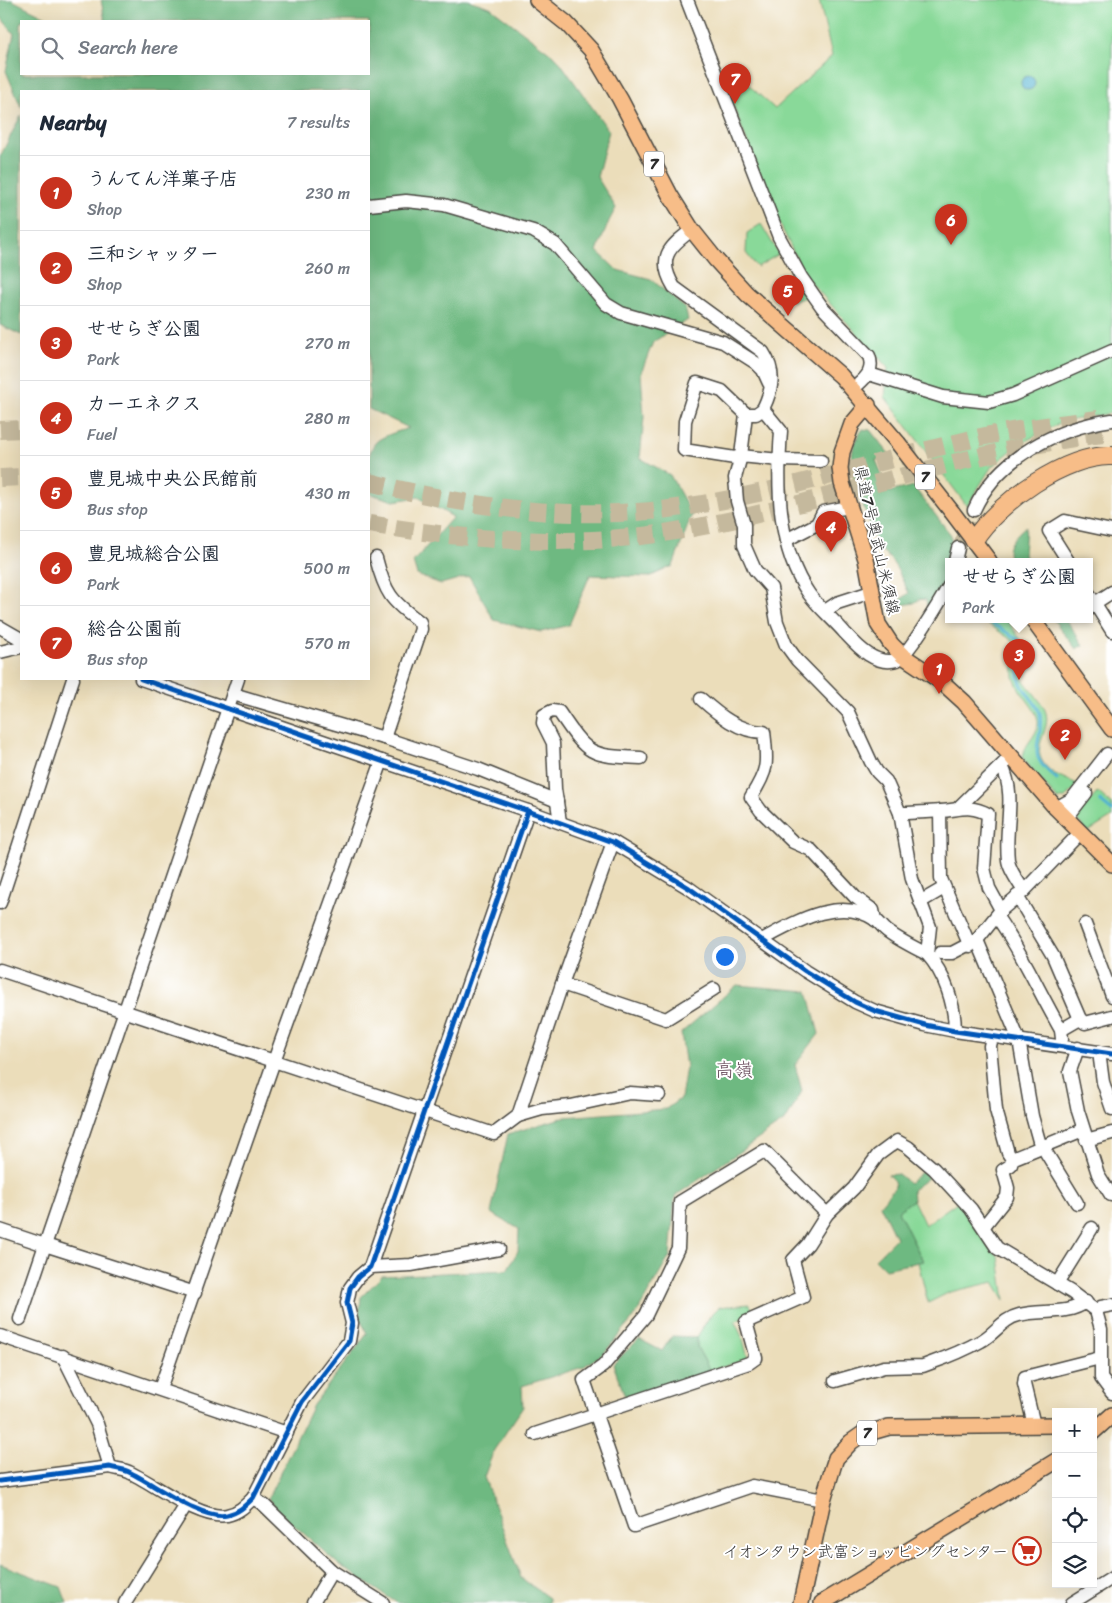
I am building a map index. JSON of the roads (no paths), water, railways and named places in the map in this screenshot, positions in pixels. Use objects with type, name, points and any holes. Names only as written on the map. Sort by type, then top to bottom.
[{"type":"highway","points":[[974,540],[982,527],[1040,480],[1072,463],[1090,457],[1112,456]]},
{"type":"highway","points":[[974,540],[990,536],[1042,489],[1056,480],[1084,469],[1112,465]]},
{"type":"main road","name":"7","points":[[537,0],[579,36],[602,66],[670,195],[692,230],[748,294],[854,389],[879,418],[988,558]]},
{"type":"main road","name":"県道7号奥武山米須線","points":[[868,405],[852,424],[842,452],[841,476],[866,559],[878,624],[890,644],[903,656],[954,692],[1006,762],[1112,864]]},
{"type":"main road","points":[[1035,623],[1112,729]]},
{"type":"main road","points":[[1097,1428],[1112,1415]]},
{"type":"main road","name":"7","points":[[802,1603],[823,1500],[833,1467],[840,1454],[851,1442],[874,1430],[918,1426],[1052,1425]]},
{"type":"main road","points":[[822,1603],[1052,1463]]},
{"type":"street","points":[[686,0],[780,237],[801,277],[822,307],[869,356],[872,366],[869,374],[854,389]]},
{"type":"street","points":[[370,205],[406,201],[444,205],[533,231],[555,244],[606,304],[621,313],[723,342],[763,370],[771,390]]},
{"type":"street","points":[[692,230],[678,240],[669,251],[665,262],[667,276],[674,287],[762,352],[770,363],[773,381],[763,409],[756,414],[746,414],[722,391],[697,383],[685,422],[684,450],[735,458],[741,456],[779,460],[821,461]]},
{"type":"street","points":[[869,374],[943,397],[989,402],[1014,395],[1112,351]]},
{"type":"street","points":[[763,409],[781,431],[779,460],[782,514],[786,540],[794,567],[810,594],[862,652],[887,661],[898,660],[903,656],[945,592]]},
{"type":"street","points":[[746,414],[741,456],[735,478],[737,502],[744,524],[744,545],[755,570],[771,588],[777,622],[786,645],[797,660],[848,712],[877,772],[886,781],[900,813],[912,879],[930,927],[934,962],[955,1011],[955,1031]]},
{"type":"street","points":[[974,510],[991,480],[1000,470],[1029,449],[1060,434],[1093,422],[1112,420]]},
{"type":"street","points":[[786,540],[817,524],[823,512],[849,507]]},
{"type":"street","points":[[1066,558],[1049,531],[1065,521],[1112,531]]},
{"type":"street","points":[[956,558],[958,548]]},
{"type":"street","points":[[376,558],[388,593],[396,605],[420,622],[421,629],[384,738]]},
{"type":"street","points":[[825,610],[837,603],[871,592]]},
{"type":"street","points":[[1093,598],[1112,592]]},
{"type":"street","points":[[1093,600],[1112,631]]},
{"type":"street","points":[[0,627],[20,638]]},
{"type":"street","points":[[0,652],[20,647]]},
{"type":"street","points":[[0,902],[73,680]]},
{"type":"street","points":[[144,680],[560,822],[613,842],[682,883],[805,971],[855,1002],[897,1017],[955,1031],[1112,1054]]},
{"type":"street","points":[[20,1319],[238,680]]},
{"type":"street","points":[[233,694],[384,738],[478,768],[557,801]]},
{"type":"street","points":[[701,699],[718,714],[749,732],[764,732],[767,758],[765,776],[751,797],[761,811],[793,842],[811,850],[855,896],[873,910],[875,920]]},
{"type":"street","points":[[560,822],[554,789],[553,743],[543,723],[544,715],[552,711],[559,712],[585,747],[604,757],[641,758]]},
{"type":"street","points":[[1061,814],[1072,798],[1110,757]]},
{"type":"street","points":[[160,1389],[195,1293],[274,1061],[382,762]]},
{"type":"street","points":[[959,807],[1006,762]]},
{"type":"street","points":[[1006,762],[1010,795],[1008,861],[1021,893],[1053,956],[1080,1019],[1085,1023],[1112,1016]]},
{"type":"street","points":[[900,813],[940,811],[959,807],[979,810],[988,814],[984,868],[989,888],[999,914],[1014,940],[1035,985],[1061,1030],[1061,1046]]},
{"type":"street","points":[[0,1482],[110,1468],[127,1471],[186,1505],[215,1515],[226,1516],[240,1510],[253,1498],[302,1402],[349,1341],[352,1323],[347,1303],[350,1288],[358,1277],[370,1267],[528,811]]},
{"type":"street","points":[[940,811],[940,847],[944,888],[973,943],[1019,1040],[1032,1116],[1043,1148],[1077,1203]]},
{"type":"street","points":[[762,940],[791,925],[830,910],[852,909],[875,920],[887,931],[908,945],[933,954],[952,954],[973,943],[999,914],[1080,833]]},
{"type":"street","points":[[518,1116],[562,984],[613,842]]},
{"type":"street","points":[[920,902],[944,888]]},
{"type":"street","points":[[1085,924],[1112,996]]},
{"type":"street","points":[[0,970],[494,1134],[518,1116],[542,1109],[571,1106],[630,1093],[659,1095]]},
{"type":"street","points":[[562,984],[666,1019],[714,989]]},
{"type":"street","points":[[1061,1030],[1080,1019]]},
{"type":"street","points":[[984,1226],[1007,1197],[1008,1188],[1003,1170],[1011,1165],[1012,1159],[1008,1153],[996,1110],[991,1056],[992,1037]]},
{"type":"street","points":[[1078,1048],[1070,1071],[1084,1135],[1098,1174],[1111,1195]]},
{"type":"street","points":[[1099,1052],[1103,1082],[1112,1109]]},
{"type":"street","points":[[1012,1159],[1084,1135],[1112,1133]]},
{"type":"street","points":[[535,1434],[749,1363],[756,1358],[746,1322],[802,1297],[794,1260],[808,1244],[827,1214],[854,1188],[878,1154],[889,1145],[900,1142],[934,1169],[971,1209],[997,1248],[1086,1302],[1096,1311],[1101,1329],[1101,1378],[1112,1393]]},
{"type":"street","points":[[823,1500],[752,1486],[634,1526],[584,1380],[603,1366],[646,1315],[678,1248],[680,1202],[764,1151],[827,1214]]},
{"type":"street","points":[[1057,1284],[1092,1228]]},
{"type":"street","points":[[0,1230],[195,1293]]},
{"type":"street","points":[[370,1267],[411,1265],[500,1249]]},
{"type":"street","points":[[835,1381],[884,1367],[923,1366],[983,1341],[1002,1323],[1016,1316],[1057,1312],[1078,1307],[1086,1302]]},
{"type":"street","points":[[1096,1311],[1100,1307],[1112,1304]]},
{"type":"street","points":[[0,1336],[287,1433]]},
{"type":"street","points":[[63,1356],[97,1424],[110,1468]]},
{"type":"street","points":[[1034,1425],[1024,1384],[1025,1377],[1100,1358]]},
{"type":"street","points":[[253,1498],[264,1505],[332,1571],[382,1603]]},
{"type":"street","points":[[125,1603],[186,1505]]},
{"type":"street","points":[[313,1603],[332,1571]]},
{"type":"street","points":[[1072,1603],[1112,1578]]},
{"type":"water","points":[[1025,76],[1031,76],[1035,83],[1031,90],[1025,90],[1021,86],[1021,80]]},
{"type":"waterway","points":[[991,623],[1019,640],[1021,650],[1019,678],[1023,688],[1036,705],[1040,714],[1041,725],[1037,754],[1046,769],[1057,779]]},
{"type":"waterway","points":[[1100,801],[1112,811]]},
{"type":"tunnel","points":[[370,482],[480,505],[518,509],[594,513],[669,509],[780,488],[980,437],[1098,419]]},
{"type":"tunnel","points":[[0,430],[20,429]]},
{"type":"tunnel","points":[[370,524],[450,535],[531,541],[572,541],[652,535],[746,517],[1006,451],[1112,433]]},
{"type":"tunnel","points":[[0,478],[20,477]]},
{"type":"tunnel","points":[[958,548],[974,510]]},
{"type":"place","name":"総合公園前","points":[[735,104]]},
{"type":"place","name":"豊見城総合公園","points":[[951,245]]},
{"type":"place","name":"豊見城中央公民館前","points":[[788,316]]},
{"type":"place","name":"カーエネクス","points":[[831,552]]},
{"type":"place","name":"せせらぎ公園","points":[[1019,680]]},
{"type":"place","name":"うんてん洋菓子店","points":[[939,694]]},
{"type":"place","name":"三和シャッター","points":[[1065,760]]},
{"type":"place","name":"イオンタウン武富ショッピングセンター","points":[[1027,1551]]},
{"type":"district","name":"高嶺","points":[[734,1069]]}]
